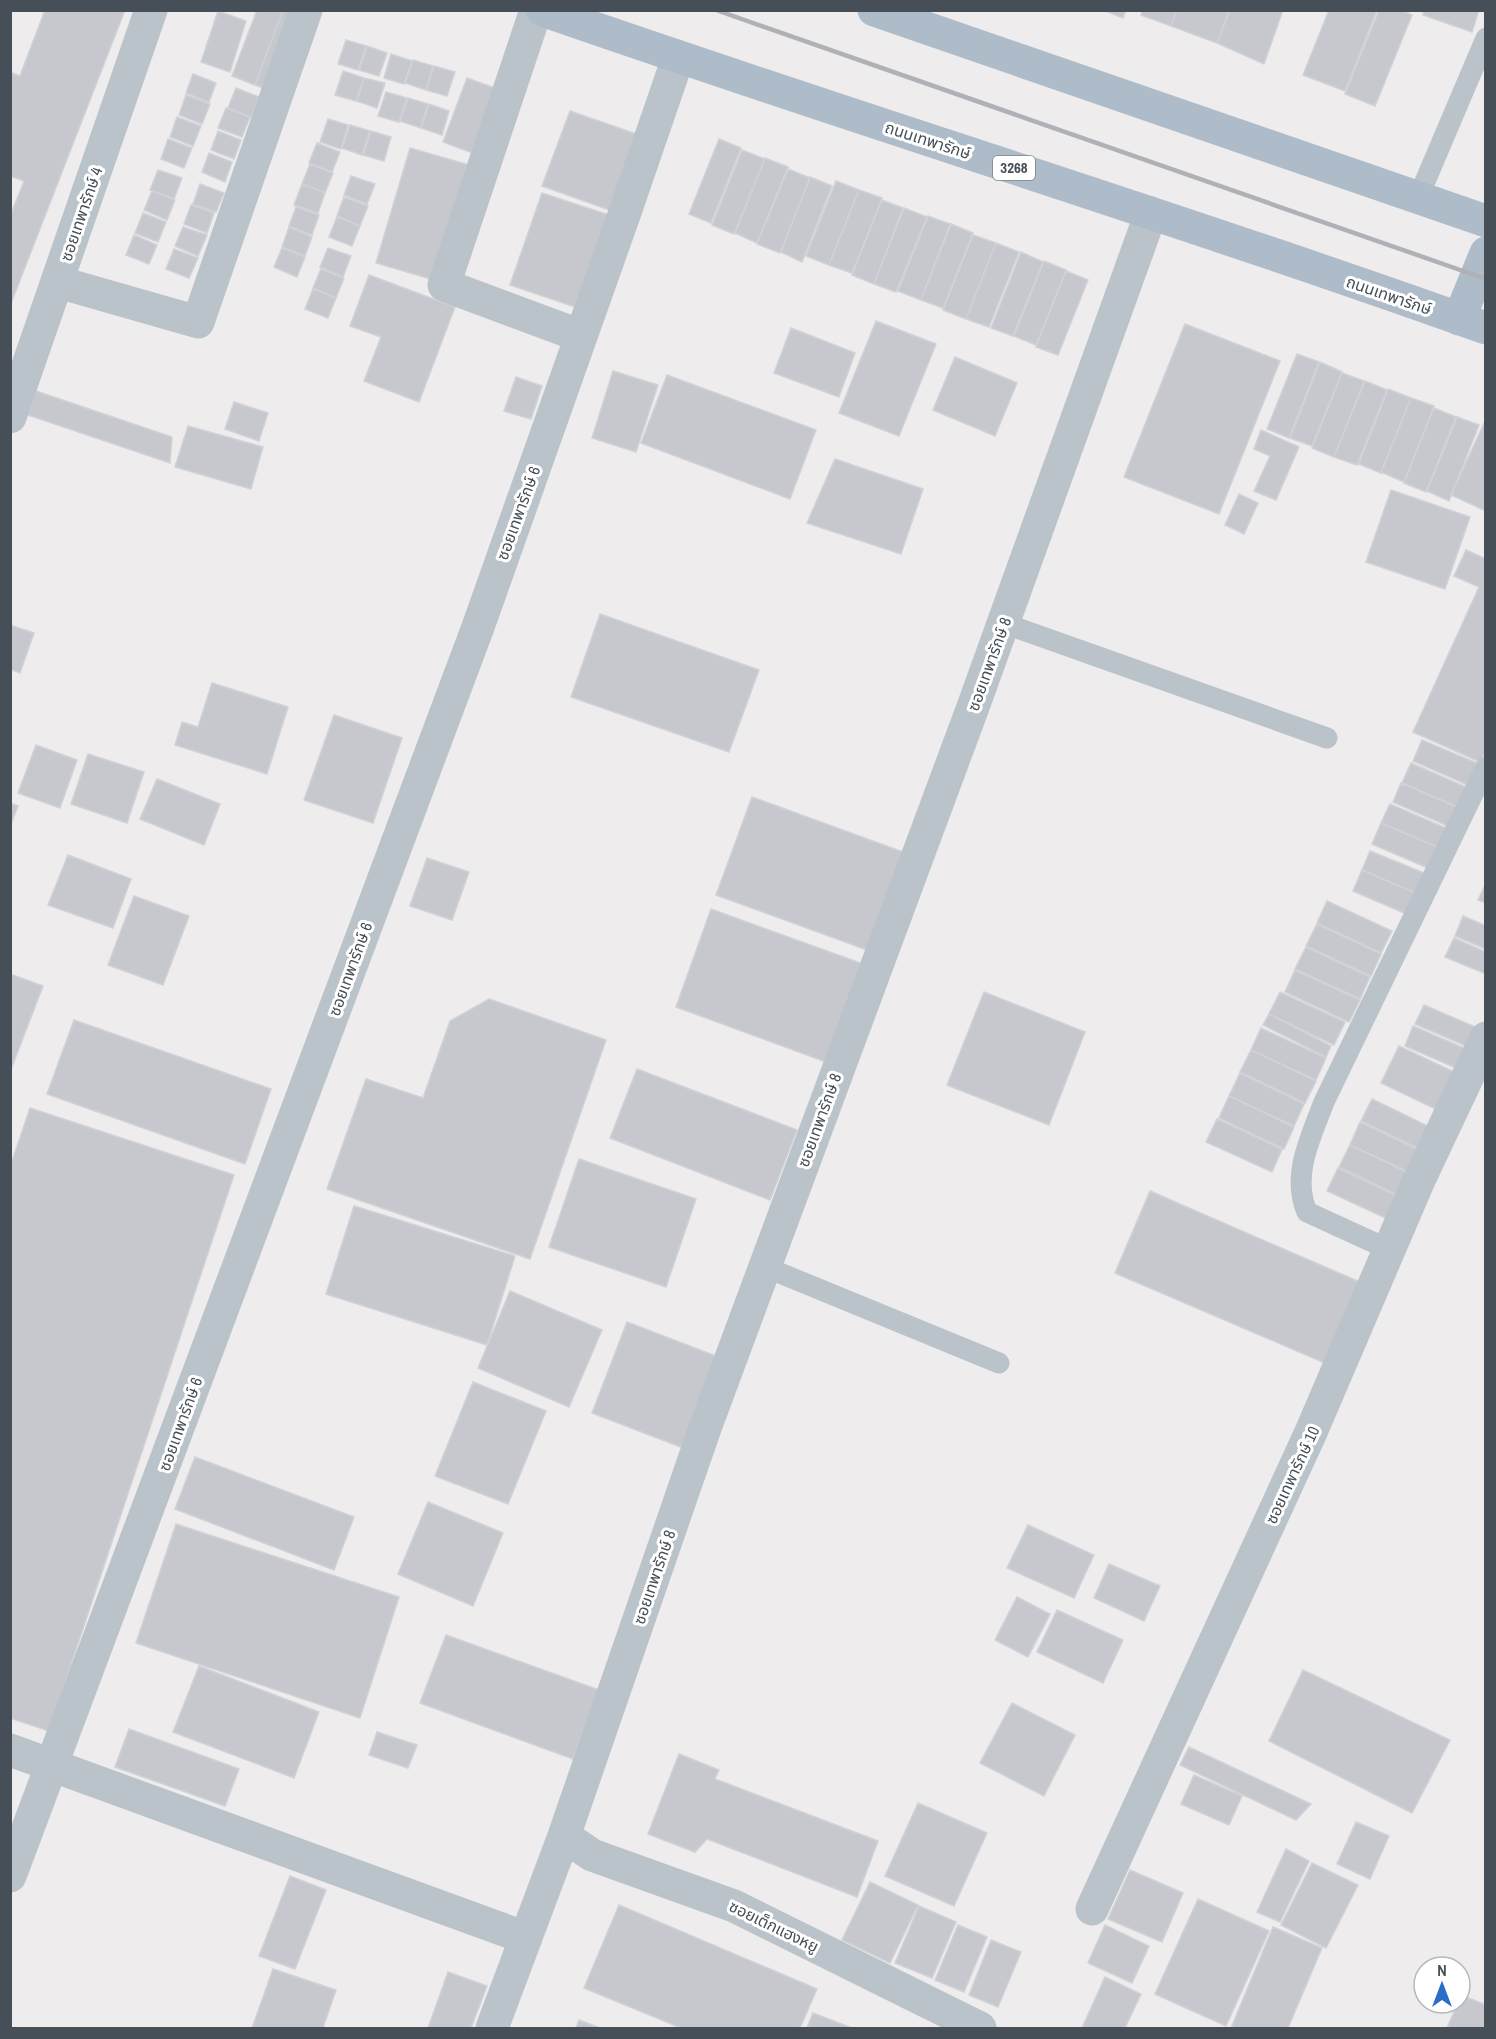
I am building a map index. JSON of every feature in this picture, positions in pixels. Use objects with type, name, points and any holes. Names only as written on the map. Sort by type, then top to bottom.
[{"type":"main road","name":"ถนนเทพารักษ์","points":[[542,10],[678,58],[1151,213],[1472,323]]},
{"type":"main road","points":[[874,10],[1485,221]]},
{"type":"main road","points":[[1472,323],[1485,253]]},
{"type":"street","name":"ซอยเทพารักษ์ 4","points":[[10,417],[151,10]]},
{"type":"street","points":[[58,282],[198,322],[306,10]]},
{"type":"street","points":[[536,10],[444,285],[581,336]]},
{"type":"street","name":"ซอยเทพารักษ์ 6","points":[[10,1876],[474,638],[678,58]]},
{"type":"street","name":"ซอยเทพารักษ์ 8","points":[[492,2028],[564,1836],[705,1428],[1003,623],[1151,213]]},
{"type":"street","name":"ซอยเทพารักษ์ 10","points":[[1092,1909],[1311,1432],[1419,1180],[1485,1038]]},
{"type":"street","points":[[10,1750],[526,1938]]},
{"type":"street","name":"ซอยเต็กแฮงหยู","points":[[564,1836],[592,1855],[734,1906],[980,2028]]},
{"type":"lane","points":[[1418,198],[1485,38]]},
{"type":"lane","points":[[1003,623],[1327,738]]},
{"type":"lane","points":[[1390,1250],[1307,1212],[1301,1198],[1301,1176],[1306,1150],[1324,1102],[1485,767]]},
{"type":"lane","points":[[765,1267],[999,1363]]},
{"type":"building","points":[[45,10],[125,10],[10,306],[10,217],[24,181],[10,176],[10,72],[20,76]]},
{"type":"building","points":[[257,10],[283,10],[255,85],[232,76]]},
{"type":"building","points":[[283,10],[302,10],[271,91],[255,85]]},
{"type":"building","points":[[1103,10],[1126,10],[1123,18]]},
{"type":"building","points":[[1143,10],[1177,10],[1171,26],[1141,15]]},
{"type":"building","points":[[1177,10],[1229,10],[1217,43],[1171,26]]},
{"type":"building","points":[[1230,10],[1283,10],[1264,64],[1217,43]]},
{"type":"building","points":[[1329,10],[1377,10],[1345,91],[1303,75]]},
{"type":"building","points":[[1379,10],[1400,10],[1412,15],[1375,106],[1345,94]]},
{"type":"building","points":[[1424,10],[1479,10],[1472,32],[1423,15]]},
{"type":"building","points":[[218,11],[246,21],[230,72],[201,62]]},
{"type":"building","points":[[346,40],[366,46],[358,70],[338,64]]},
{"type":"building","points":[[367,46],[387,53],[379,76],[359,70]]},
{"type":"building","points":[[391,54],[412,61],[404,84],[384,78]]},
{"type":"building","points":[[413,60],[433,66],[426,90],[405,83]]},
{"type":"building","points":[[434,66],[455,72],[447,96],[426,90]]},
{"type":"building","points":[[343,71],[364,78],[356,101],[335,95]]},
{"type":"building","points":[[193,74],[216,83],[209,102],[186,93]]},
{"type":"building","points":[[364,78],[385,83],[377,108],[357,101]]},
{"type":"building","points":[[467,78],[503,91],[478,155],[443,142]]},
{"type":"building","points":[[236,88],[259,97],[251,117],[228,108]]},
{"type":"building","points":[[386,92],[407,98],[399,122],[378,116]]},
{"type":"building","points":[[186,95],[210,104],[202,124],[179,115]]},
{"type":"building","points":[[408,98],[428,104],[421,128],[400,121]]},
{"type":"building","points":[[429,104],[449,111],[442,135],[421,128]]},
{"type":"building","points":[[226,108],[250,117],[242,137],[218,128]]},
{"type":"building","points":[[570,111],[642,136],[615,212],[542,186]]},
{"type":"building","points":[[177,117],[201,126],[193,146],[170,137]]},
{"type":"building","points":[[328,119],[348,125],[341,149],[320,142]]},
{"type":"building","points":[[350,125],[370,131],[362,155],[342,148]]},
{"type":"building","points":[[218,131],[241,140],[234,159],[211,150]]},
{"type":"building","points":[[371,131],[391,137],[384,161],[363,155]]},
{"type":"building","points":[[168,139],[192,148],[184,168],[161,159]]},
{"type":"building","points":[[719,139],[741,148],[711,223],[689,214]]},
{"type":"building","points":[[317,143],[340,152],[332,172],[309,163]]},
{"type":"building","points":[[410,148],[476,167],[441,282],[376,263]]},
{"type":"building","points":[[742,150],[765,159],[734,234],[712,225]]},
{"type":"building","points":[[209,153],[232,162],[225,182],[202,172]]},
{"type":"building","points":[[765,158],[788,167],[757,243],[735,233]]},
{"type":"building","points":[[310,164],[333,173],[325,193],[302,184]]},
{"type":"building","points":[[788,169],[810,178],[780,253],[757,244]]},
{"type":"building","points":[[158,170],[182,178],[174,199],[150,190]]},
{"type":"building","points":[[351,176],[375,184],[367,204],[344,195]]},
{"type":"building","points":[[810,177],[832,186],[802,262],[781,252]]},
{"type":"building","points":[[836,181],[859,190],[829,265],[806,256]]},
{"type":"building","points":[[200,184],[224,193],[216,212],[193,204]]},
{"type":"building","points":[[302,184],[325,193],[318,213],[294,205]]},
{"type":"building","points":[[859,190],[882,198],[852,273],[829,265]]},
{"type":"building","points":[[152,191],[175,200],[167,220],[144,210]]},
{"type":"building","points":[[542,193],[612,216],[581,309],[510,285]]},
{"type":"building","points":[[344,197],[368,206],[360,226],[337,216]]},
{"type":"building","points":[[882,200],[903,208],[874,284],[852,275]]},
{"type":"building","points":[[191,205],[214,213],[207,233],[184,224]]},
{"type":"building","points":[[296,207],[319,215],[312,235],[289,226]]},
{"type":"building","points":[[904,208],[927,217],[896,292],[874,284]]},
{"type":"building","points":[[143,213],[166,222],[158,242],[135,233]]},
{"type":"building","points":[[928,216],[950,224],[921,300],[898,291]]},
{"type":"building","points":[[337,217],[360,226],[352,246],[329,237]]},
{"type":"building","points":[[951,224],[973,233],[943,308],[921,300]]},
{"type":"building","points":[[183,227],[207,235],[198,256],[175,246]]},
{"type":"building","points":[[289,227],[312,237],[305,256],[282,247]]},
{"type":"building","points":[[134,235],[157,245],[149,264],[126,255]]},
{"type":"building","points":[[973,235],[996,243],[966,319],[943,310]]},
{"type":"building","points":[[996,243],[1019,252],[989,327],[966,319]]},
{"type":"building","points":[[282,248],[305,257],[297,277],[274,267]]},
{"type":"building","points":[[328,248],[351,256],[343,277],[320,267]]},
{"type":"building","points":[[174,249],[198,258],[189,278],[166,269]]},
{"type":"building","points":[[1021,252],[1043,262],[1013,336],[991,328]]},
{"type":"building","points":[[1044,261],[1066,270],[1036,345],[1014,336]]},
{"type":"building","points":[[321,269],[344,278],[336,298],[313,288]]},
{"type":"building","points":[[1066,271],[1088,280],[1058,355],[1036,347]]},
{"type":"building","points":[[369,275],[455,307],[419,402],[364,381],[381,337],[350,326]]},
{"type":"building","points":[[313,289],[336,298],[328,318],[305,309]]},
{"type":"building","points":[[876,321],[936,344],[899,436],[839,413]]},
{"type":"building","points":[[1185,324],[1280,361],[1219,514],[1124,477]]},
{"type":"building","points":[[791,328],[855,353],[839,397],[774,373]]},
{"type":"building","points":[[1297,354],[1319,362],[1289,438],[1267,429]]},
{"type":"building","points":[[955,357],[1017,383],[995,436],[933,410]]},
{"type":"building","points":[[1320,362],[1342,372],[1312,446],[1290,438]]},
{"type":"building","points":[[613,371],[658,385],[636,452],[592,438]]},
{"type":"building","points":[[1342,373],[1364,381],[1334,457],[1312,448]]},
{"type":"building","points":[[667,375],[816,430],[790,499],[641,443]]},
{"type":"building","points":[[516,377],[542,386],[531,419],[504,411]]},
{"type":"building","points":[[1365,381],[1387,390],[1357,465],[1334,457]]},
{"type":"building","points":[[1388,389],[1411,398],[1381,473],[1359,464]]},
{"type":"building","points":[[36,391],[172,437],[170,463],[28,415]]},
{"type":"building","points":[[1411,398],[1434,406],[1404,482],[1381,472]]},
{"type":"building","points":[[234,402],[268,413],[259,441],[225,429]]},
{"type":"building","points":[[1434,408],[1456,417],[1426,492],[1404,483]]},
{"type":"building","points":[[1457,417],[1479,425],[1449,501],[1427,491]]},
{"type":"building","points":[[1486,422],[1486,511],[1451,495]]},
{"type":"building","points":[[188,426],[263,447],[251,489],[175,467]]},
{"type":"building","points":[[1261,430],[1299,447],[1276,500],[1254,491],[1270,456],[1254,449]]},
{"type":"building","points":[[835,459],[923,489],[901,554],[807,523]]},
{"type":"building","points":[[1391,490],[1470,517],[1445,589],[1366,562]]},
{"type":"building","points":[[1239,494],[1258,503],[1244,534],[1225,525]]},
{"type":"building","points":[[1466,550],[1486,559],[1486,750],[1480,762],[1413,732],[1479,587],[1454,576]]},
{"type":"building","points":[[600,614],[759,670],[729,752],[571,697]]},
{"type":"building","points":[[10,625],[34,633],[20,673],[10,669]]},
{"type":"building","points":[[212,683],[288,707],[267,774],[175,745],[182,722],[198,727]]},
{"type":"building","points":[[334,715],[402,738],[373,823],[304,800]]},
{"type":"building","points":[[1422,740],[1479,764],[1470,786],[1413,761]]},
{"type":"building","points":[[36,745],[77,760],[60,808],[18,793]]},
{"type":"building","points":[[88,754],[144,772],[127,823],[71,804]]},
{"type":"building","points":[[1411,763],[1468,788],[1460,808],[1402,783]]},
{"type":"building","points":[[157,779],[220,804],[204,845],[140,819]]},
{"type":"building","points":[[1401,783],[1459,808],[1450,827],[1393,802]]},
{"type":"building","points":[[752,797],[903,852],[867,950],[716,895]]},
{"type":"building","points":[[10,803],[18,806],[10,827]]},
{"type":"building","points":[[1390,804],[1448,829],[1439,848],[1381,823]]},
{"type":"building","points":[[1381,823],[1439,848],[1430,869],[1372,844]]},
{"type":"building","points":[[1370,851],[1429,875],[1420,895],[1362,870]]},
{"type":"building","points":[[68,855],[131,879],[113,928],[48,905]]},
{"type":"building","points":[[427,858],[469,872],[452,920],[410,906]]},
{"type":"building","points":[[1362,870],[1420,895],[1411,916],[1353,891]]},
{"type":"building","points":[[1486,883],[1486,903],[1478,900]]},
{"type":"building","points":[[134,896],[189,916],[163,985],[108,965]]},
{"type":"building","points":[[1327,901],[1392,931],[1381,953],[1317,923]]},
{"type":"building","points":[[711,909],[863,964],[826,1062],[676,1007]]},
{"type":"building","points":[[1463,916],[1486,926],[1486,949],[1455,936]]},
{"type":"building","points":[[1317,924],[1381,954],[1371,976],[1306,946]]},
{"type":"building","points":[[1454,938],[1486,952],[1486,974],[1445,957]]},
{"type":"building","points":[[1306,947],[1370,977],[1360,999],[1295,969]]},
{"type":"building","points":[[1295,970],[1360,1000],[1349,1022],[1285,992]]},
{"type":"building","points":[[10,974],[43,986],[10,1072]]},
{"type":"building","points":[[984,992],[1085,1032],[1049,1125],[947,1085]]},
{"type":"building","points":[[1280,992],[1345,1022],[1334,1045],[1269,1014]]},
{"type":"building","points":[[489,999],[606,1040],[530,1259],[327,1189],[366,1079],[423,1098],[450,1021]]},
{"type":"building","points":[[1424,1005],[1482,1030],[1473,1049],[1415,1024]]},
{"type":"building","points":[[1269,1014],[1331,1046],[1326,1057],[1263,1025]]},
{"type":"building","points":[[74,1020],[271,1089],[245,1164],[47,1094]]},
{"type":"building","points":[[1413,1026],[1471,1051],[1463,1071],[1405,1046]]},
{"type":"building","points":[[1261,1028],[1326,1058],[1316,1080],[1251,1050]]},
{"type":"building","points":[[1399,1046],[1463,1076],[1446,1114],[1381,1083]]},
{"type":"building","points":[[1251,1050],[1316,1081],[1305,1103],[1240,1072]]},
{"type":"building","points":[[637,1069],[797,1130],[770,1200],[610,1138]]},
{"type":"building","points":[[1240,1073],[1304,1104],[1294,1126],[1229,1096]]},
{"type":"building","points":[[1229,1096],[1294,1127],[1284,1149],[1219,1118]]},
{"type":"building","points":[[1372,1099],[1436,1130],[1426,1152],[1361,1121]]},
{"type":"building","points":[[30,1108],[234,1175],[49,1731],[10,1718],[10,1167]]},
{"type":"building","points":[[1217,1119],[1282,1149],[1272,1172],[1206,1142]]},
{"type":"building","points":[[1360,1122],[1425,1153],[1415,1175],[1350,1145]]},
{"type":"building","points":[[1350,1145],[1415,1176],[1404,1198],[1339,1167]]},
{"type":"building","points":[[579,1159],[696,1199],[666,1287],[549,1247]]},
{"type":"building","points":[[1338,1168],[1403,1199],[1392,1221],[1327,1191]]},
{"type":"building","points":[[1150,1191],[1362,1283],[1327,1364],[1115,1273]]},
{"type":"building","points":[[354,1206],[515,1256],[487,1345],[326,1294]]},
{"type":"building","points":[[510,1291],[602,1330],[569,1407],[478,1368]]},
{"type":"building","points":[[627,1322],[721,1358],[686,1449],[592,1413]]},
{"type":"building","points":[[473,1382],[546,1411],[508,1504],[435,1476]]},
{"type":"building","points":[[195,1457],[354,1517],[334,1570],[175,1509]]},
{"type":"building","points":[[428,1502],[503,1533],[473,1606],[398,1574]]},
{"type":"building","points":[[176,1524],[399,1597],[360,1718],[136,1643]]},
{"type":"building","points":[[1028,1525],[1094,1555],[1074,1598],[1007,1568]]},
{"type":"building","points":[[1109,1564],[1160,1586],[1144,1621],[1094,1598]]},
{"type":"building","points":[[1017,1597],[1050,1614],[1028,1657],[995,1640]]},
{"type":"building","points":[[1057,1610],[1123,1640],[1103,1683],[1037,1652]]},
{"type":"building","points":[[446,1635],[599,1690],[573,1759],[420,1703]]},
{"type":"building","points":[[199,1666],[319,1712],[294,1778],[173,1732]]},
{"type":"building","points":[[1303,1670],[1450,1740],[1412,1813],[1269,1741]]},
{"type":"building","points":[[1012,1703],[1075,1735],[1044,1796],[980,1763]]},
{"type":"building","points":[[129,1729],[239,1769],[225,1806],[115,1767]]},
{"type":"building","points":[[377,1732],[417,1745],[408,1768],[369,1755]]},
{"type":"building","points":[[1189,1747],[1311,1804],[1296,1820],[1180,1765]]},
{"type":"building","points":[[679,1754],[719,1770],[715,1779],[878,1841],[857,1897],[707,1839],[695,1852],[648,1834]]},
{"type":"building","points":[[1194,1775],[1242,1796],[1229,1825],[1181,1804]]},
{"type":"building","points":[[918,1803],[987,1833],[954,1906],[885,1876]]},
{"type":"building","points":[[1356,1822],[1389,1836],[1370,1879],[1337,1864]]},
{"type":"building","points":[[1286,1849],[1309,1861],[1280,1922],[1257,1912]]},
{"type":"building","points":[[1312,1863],[1358,1885],[1326,1948],[1281,1925]]},
{"type":"building","points":[[1130,1870],[1183,1893],[1162,1942],[1108,1919]]},
{"type":"building","points":[[290,1876],[326,1890],[295,1969],[259,1956]]},
{"type":"building","points":[[870,1882],[918,1905],[890,1963],[842,1940]]},
{"type":"building","points":[[1198,1899],[1269,1931],[1226,2026],[1155,1994]]},
{"type":"building","points":[[619,1905],[817,1989],[800,2028],[681,2028],[584,1988]]},
{"type":"building","points":[[919,1906],[956,1922],[932,1978],[895,1963]]},
{"type":"building","points":[[958,1925],[987,1937],[964,1992],[935,1980]]},
{"type":"building","points":[[1105,1925],[1149,1946],[1132,1983],[1088,1963]]},
{"type":"building","points":[[1273,1927],[1322,1948],[1288,2028],[1231,2028]]},
{"type":"building","points":[[991,1940],[1021,1952],[998,2007],[969,1995]]},
{"type":"building","points":[[273,1969],[336,1990],[323,2028],[252,2028]]},
{"type":"building","points":[[448,1972],[487,1986],[471,2028],[428,2028]]},
{"type":"building","points":[[1105,1977],[1141,1994],[1125,2028],[1082,2028]]},
{"type":"building","points":[[1472,1999],[1486,2005],[1486,2028],[1447,2028],[1453,2015],[1472,2015]]},
{"type":"building","points":[[813,2013],[852,2028],[807,2028]]},
{"type":"building","points":[[579,2020],[600,2028],[576,2028]]},
{"type":"railway","points":[[716,10],[1486,279]]}]
